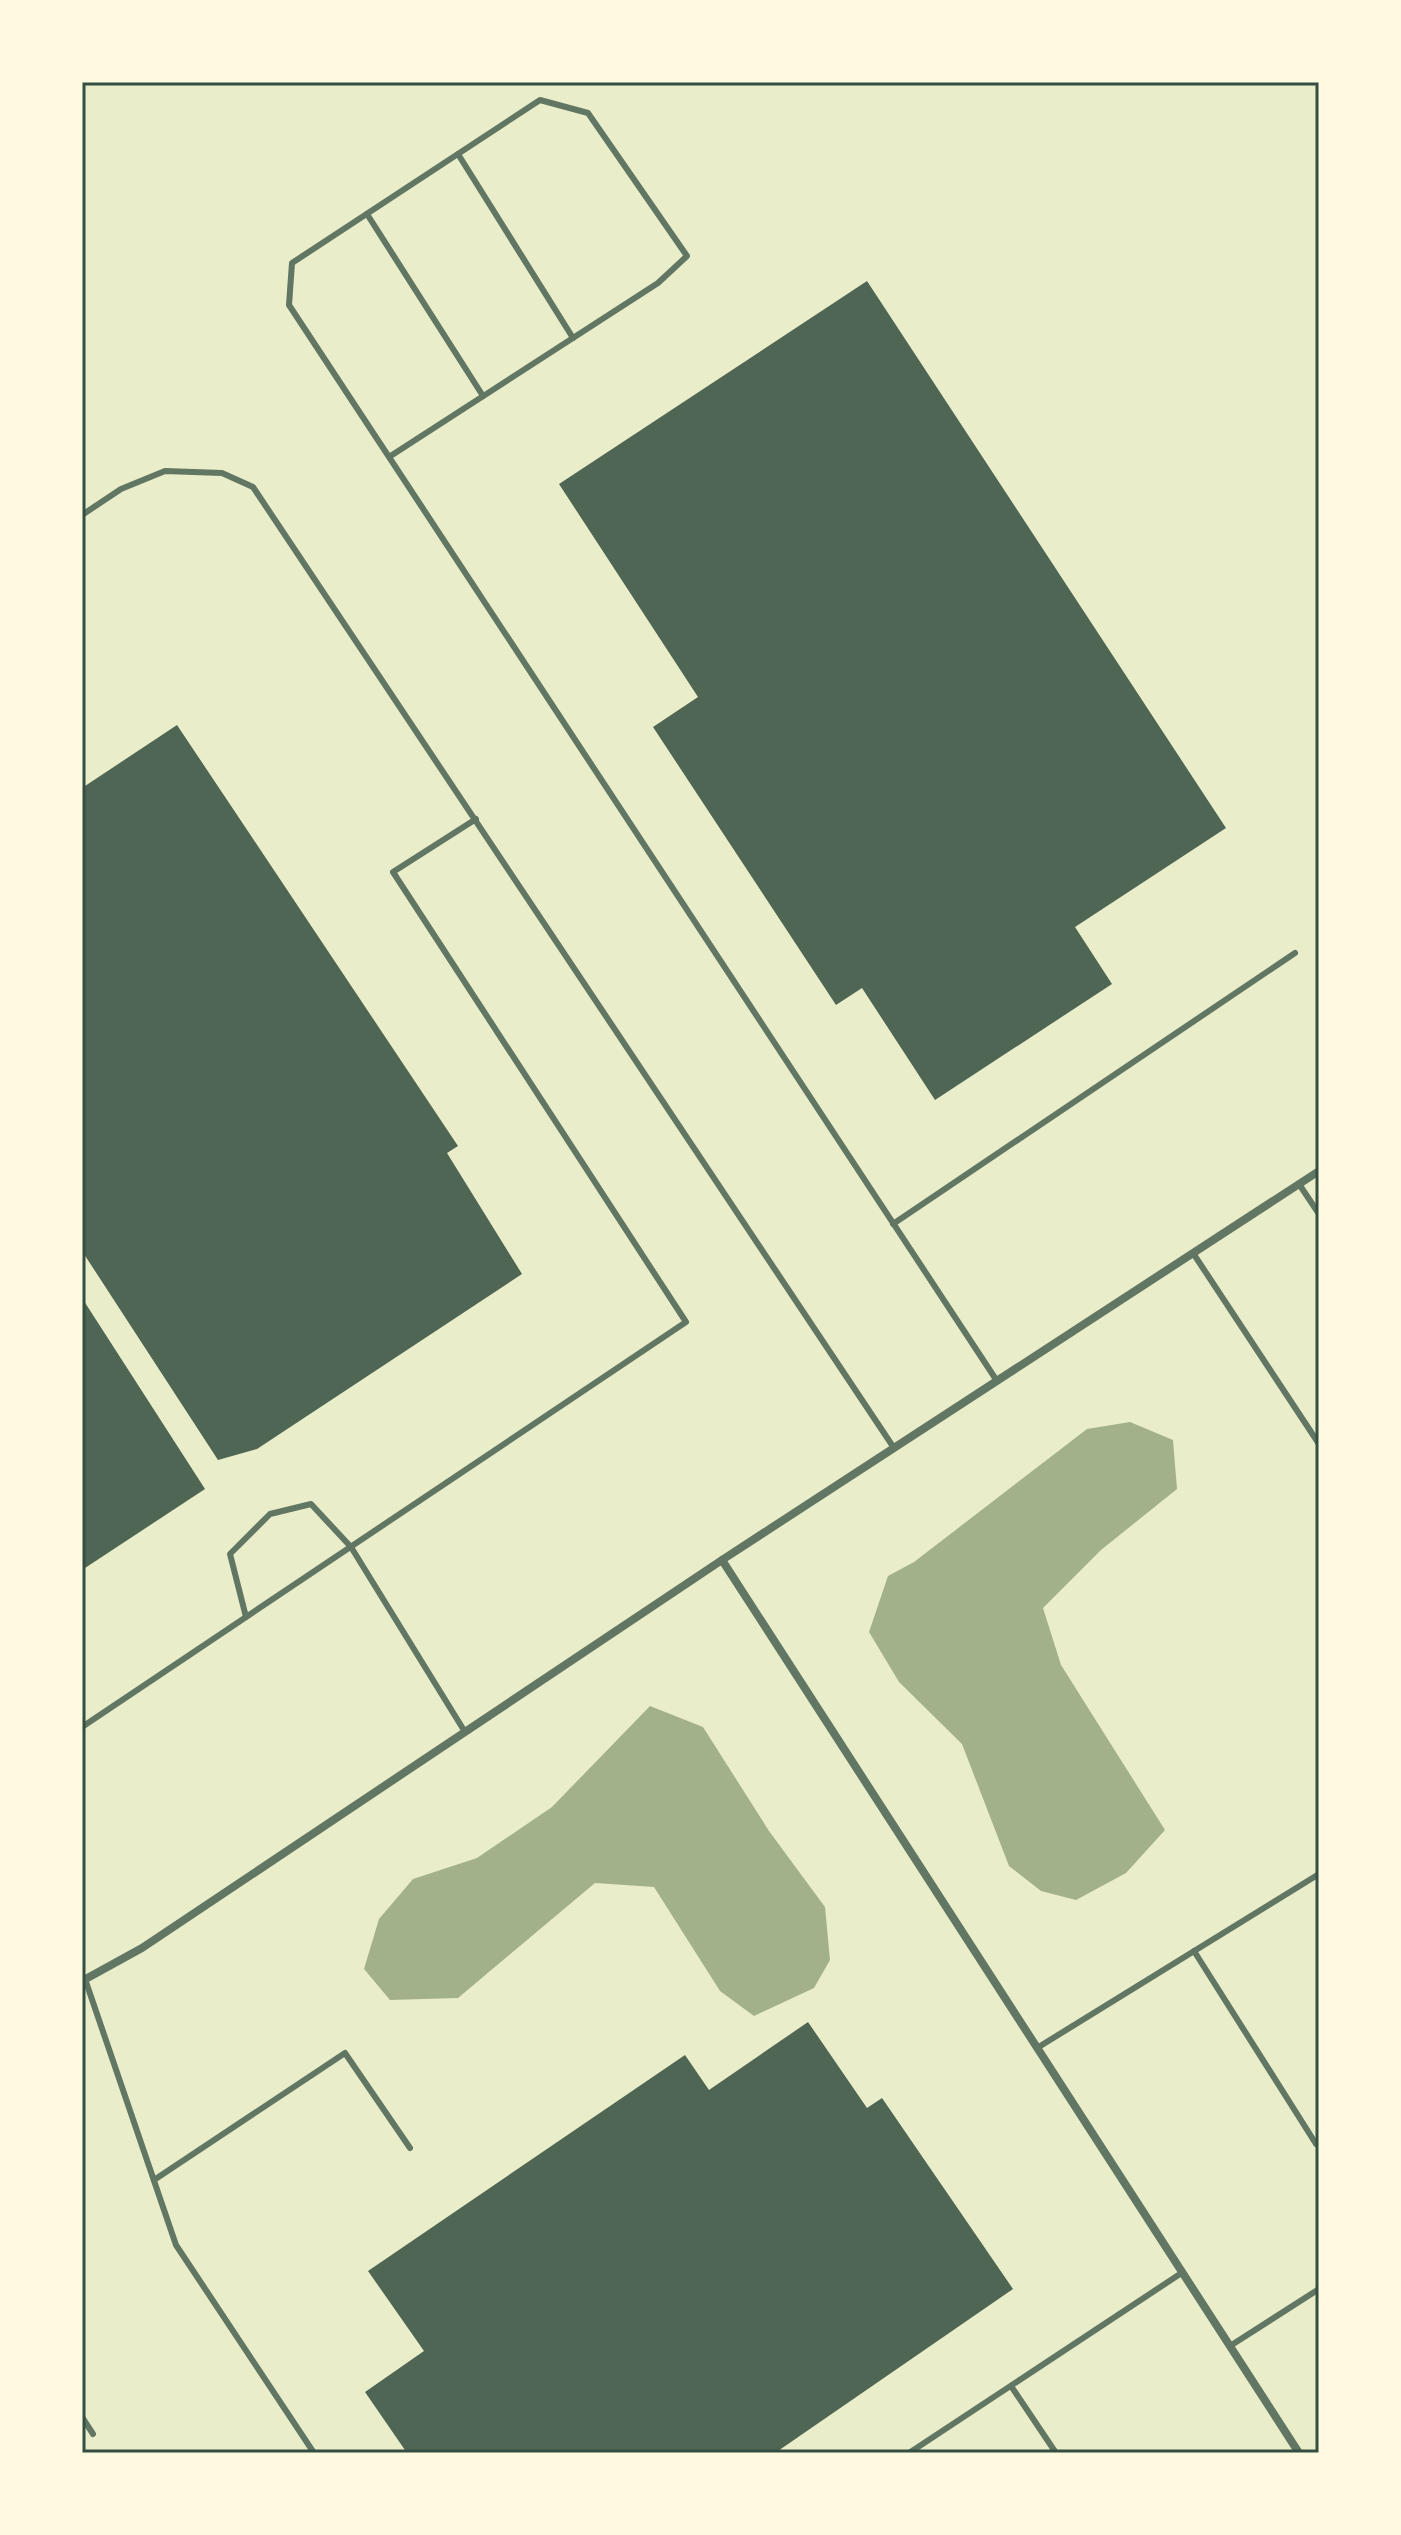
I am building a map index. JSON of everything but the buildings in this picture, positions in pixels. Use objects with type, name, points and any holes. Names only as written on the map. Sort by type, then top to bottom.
[{"type":"street","points":[[83,1980],[142,1948],[722,1560],[1319,1171]]},
{"type":"street","points":[[722,1560],[1299,2453]]},
{"type":"lane","points":[[389,457],[658,283],[687,256],[588,113],[540,100],[292,263],[289,305],[893,1224],[997,1381]]},
{"type":"lane","points":[[458,154],[573,338]]},
{"type":"lane","points":[[367,214],[483,396]]},
{"type":"lane","points":[[82,515],[121,489],[165,471],[222,473],[253,487],[894,1448]]},
{"type":"lane","points":[[82,1727],[686,1322],[393,872],[476,819]]},
{"type":"lane","points":[[893,1224],[1295,953]]},
{"type":"lane","points":[[1299,1184],[1319,1214]]},
{"type":"lane","points":[[1193,1253],[1319,1444]]},
{"type":"lane","points":[[246,1617],[230,1554],[270,1514],[311,1504],[351,1547],[465,1732]]},
{"type":"lane","points":[[1037,2048],[1319,1874]]},
{"type":"lane","points":[[1194,1951],[1316,2144],[1319,2142]]},
{"type":"lane","points":[[83,1980],[176,2245],[314,2453]]},
{"type":"lane","points":[[154,2180],[345,2053],[410,2148]]},
{"type":"lane","points":[[909,2453],[1183,2272]]},
{"type":"lane","points":[[1230,2346],[1319,2289]]},
{"type":"lane","points":[[1011,2386],[1056,2453]]},
{"type":"lane","points":[[82,2417],[93,2434]]},
{"type":"shaded area","points":[[1130,1422],[1173,1440],[1177,1489],[1101,1550],[1043,1608],[1061,1665],[1165,1830],[1126,1873],[1076,1900],[1041,1891],[1009,1866],[962,1744],[899,1682],[869,1632],[888,1576],[914,1562],[1087,1429]]},
{"type":"shaded area","points":[[650,1706],[703,1727],[769,1831],[825,1907],[830,1960],[814,1988],[754,2016],[720,1991],[654,1887],[595,1883],[458,1998],[390,2000],[364,1969],[379,1919],[413,1879],[477,1858],[552,1807]]}]
